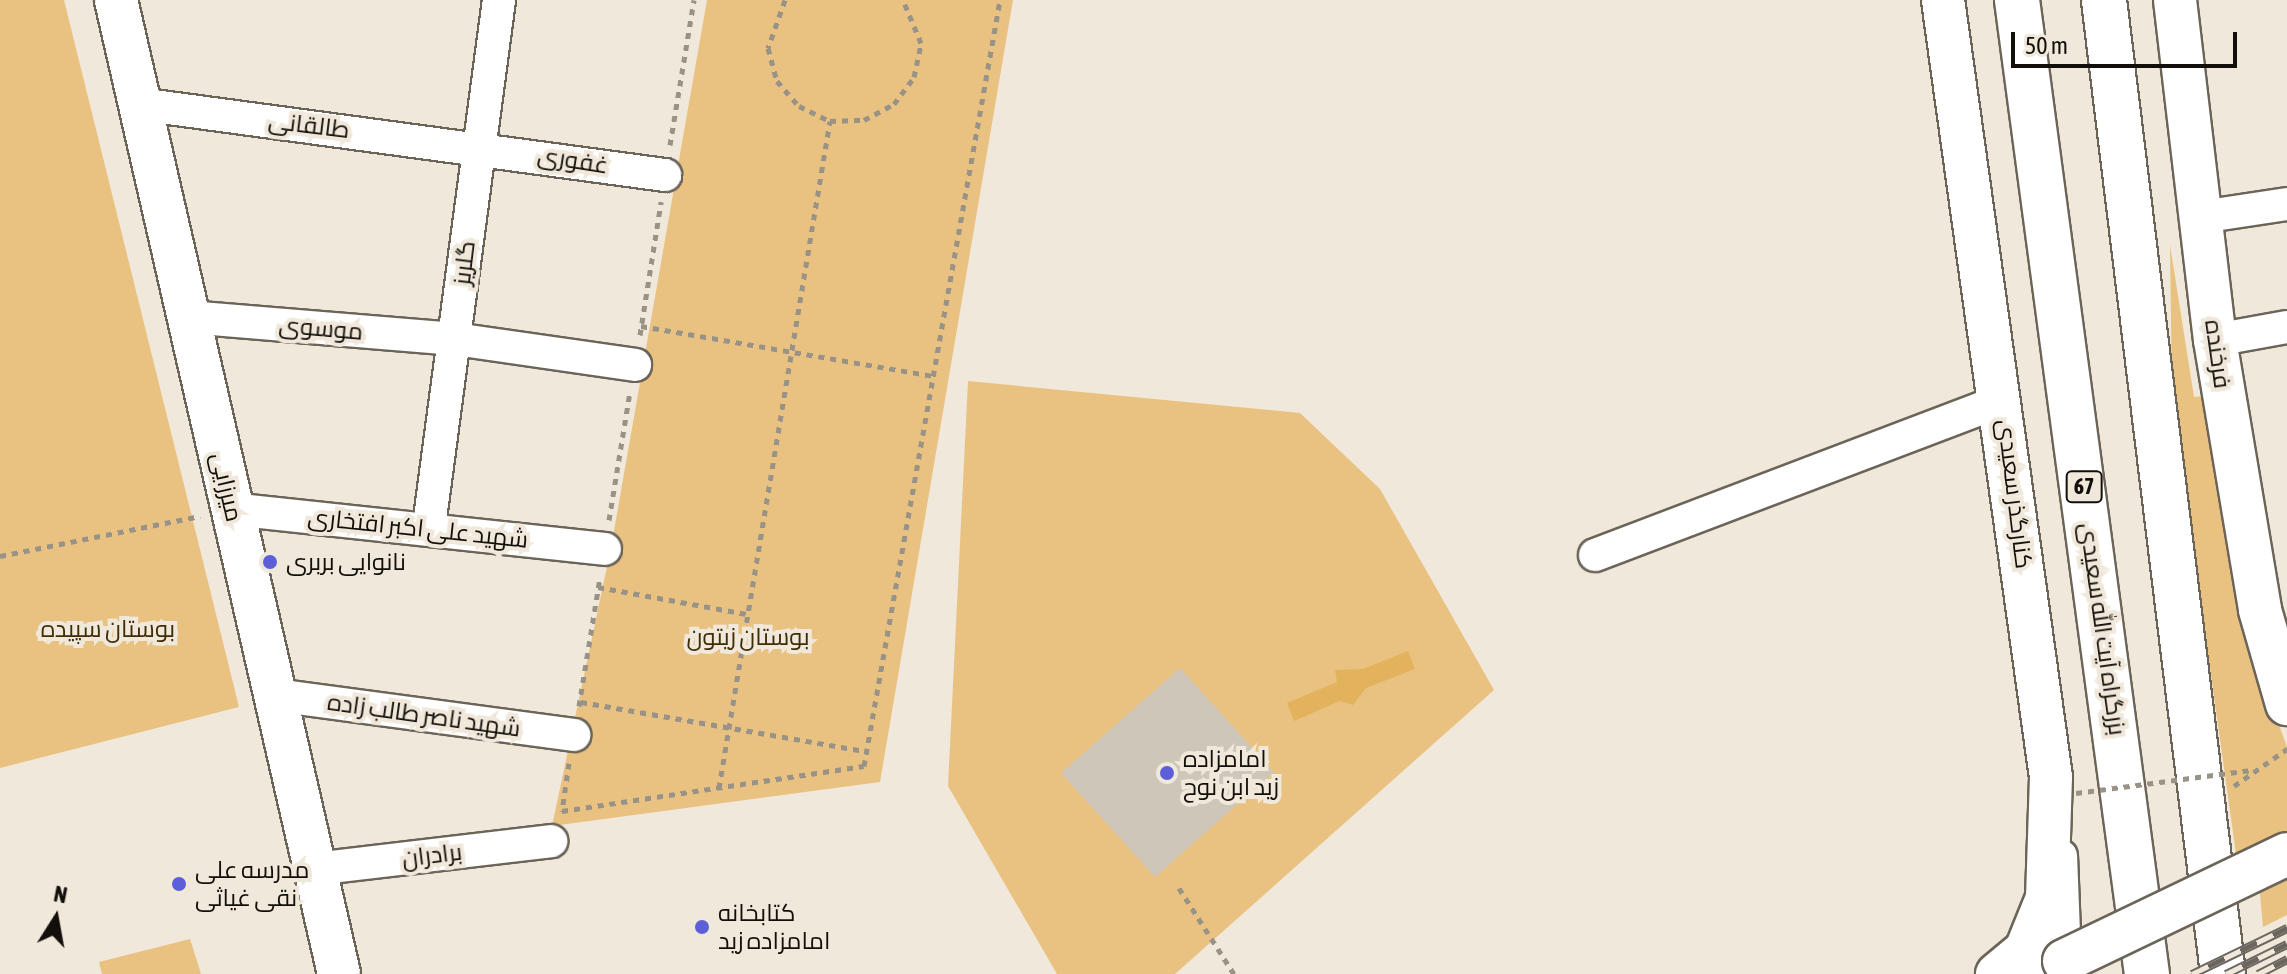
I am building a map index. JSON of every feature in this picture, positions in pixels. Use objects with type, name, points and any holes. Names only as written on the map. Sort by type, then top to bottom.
[{"type":"highway","name":"بزرگراه آیت الله سعیدی","points":[[2017,0],[2147,974]]},
{"type":"highway","points":[[2104,0],[2140,253],[2223,974]]},
{"type":"main road","name":"میرزایی","points":[[116,0],[339,974]]},
{"type":"main road","name":"کنارگذر سعیدی","points":[[1943,0],[2003,400],[2051,777],[2047,898],[2026,950],[1997,974]]},
{"type":"main road","name":"فرخنده","points":[[2175,0],[2215,340],[2260,610],[2287,704]]},
{"type":"main road","points":[[2035,974],[2287,854]]},
{"type":"street","name":"گلریز","points":[[429,526],[499,0]]},
{"type":"street","name":"طالقانی","points":[[139,104],[480,146]]},
{"type":"street","name":"غفوری","points":[[480,146],[665,175]]},
{"type":"street","points":[[2201,217],[2287,204]]},
{"type":"street","name":"موسوی","points":[[188,317],[455,339],[635,365]]},
{"type":"street","points":[[2215,340],[2287,327]]},
{"type":"street","points":[[1595,555],[2003,400]]},
{"type":"street","name":"شهید علی اکبر افتخاری","points":[[232,509],[429,526],[605,549]]},
{"type":"street","name":"شهید ناصر طالب زاده","points":[[275,695],[574,735]]},
{"type":"street","points":[[2035,974],[2064,933],[2066,862],[2051,839]]},
{"type":"street","name":"برادران","points":[[314,869],[551,841]]},
{"type":"path","points":[[694,0],[562,811],[864,766],[1000,0]]},
{"type":"path","points":[[785,0],[768,48],[777,81],[799,106],[830,121],[864,120],[894,104],[914,77],[921,43],[903,0]]},
{"type":"path","points":[[719,788],[789,352],[830,121]]},
{"type":"path","points":[[641,326],[933,376]]},
{"type":"path","points":[[0,556],[232,509]]},
{"type":"path","points":[[598,587],[747,614]]},
{"type":"path","points":[[580,702],[866,751]]},
{"type":"path","points":[[2076,793],[2251,770],[2240,784],[2287,749]]},
{"type":"path","points":[[1179,888],[1234,974]]},
{"type":"green space","name":"بوستان سپیده","points":[[0,0],[64,0],[239,707],[0,768]]},
{"type":"green space","name":"بوستان زیتون","points":[[707,0],[1013,0],[880,782],[552,826],[611,548]]},
{"type":"green space","points":[[2170,245],[2194,397],[2205,396],[2237,609],[2287,747],[2287,915],[2263,927],[2256,851],[2236,854],[2172,396]]},
{"type":"green space","points":[[968,381],[1300,413],[1380,489],[1494,690],[1175,974],[1057,974],[948,786]]},
{"type":"green space","points":[[190,939],[201,974],[102,974],[99,962]]},
{"type":"shaded area","points":[[1408,651],[1415,669],[1366,688],[1353,705],[1340,701],[1294,721],[1287,703],[1337,682],[1335,670],[1363,669]]},
{"type":"building","name":"امامزاده زید ابن نوح","points":[[1180,668],[1274,772],[1155,877],[1061,773]]},
{"type":"railway","points":[[2192,974],[2287,928]]},
{"type":"railway","points":[[2226,974],[2287,944]]},
{"type":"railway","points":[[2258,974],[2287,959]]},
{"type":"place","name":"نانوایی بربری","points":[[270,562]]},
{"type":"place","name":"امامزاده زید ابن نوح","points":[[1167,773]]},
{"type":"place","name":"مدرسه علی نقی غیاثی","points":[[179,884]]},
{"type":"place","name":"کتابخانه امامزاده زید","points":[[702,927]]}]
